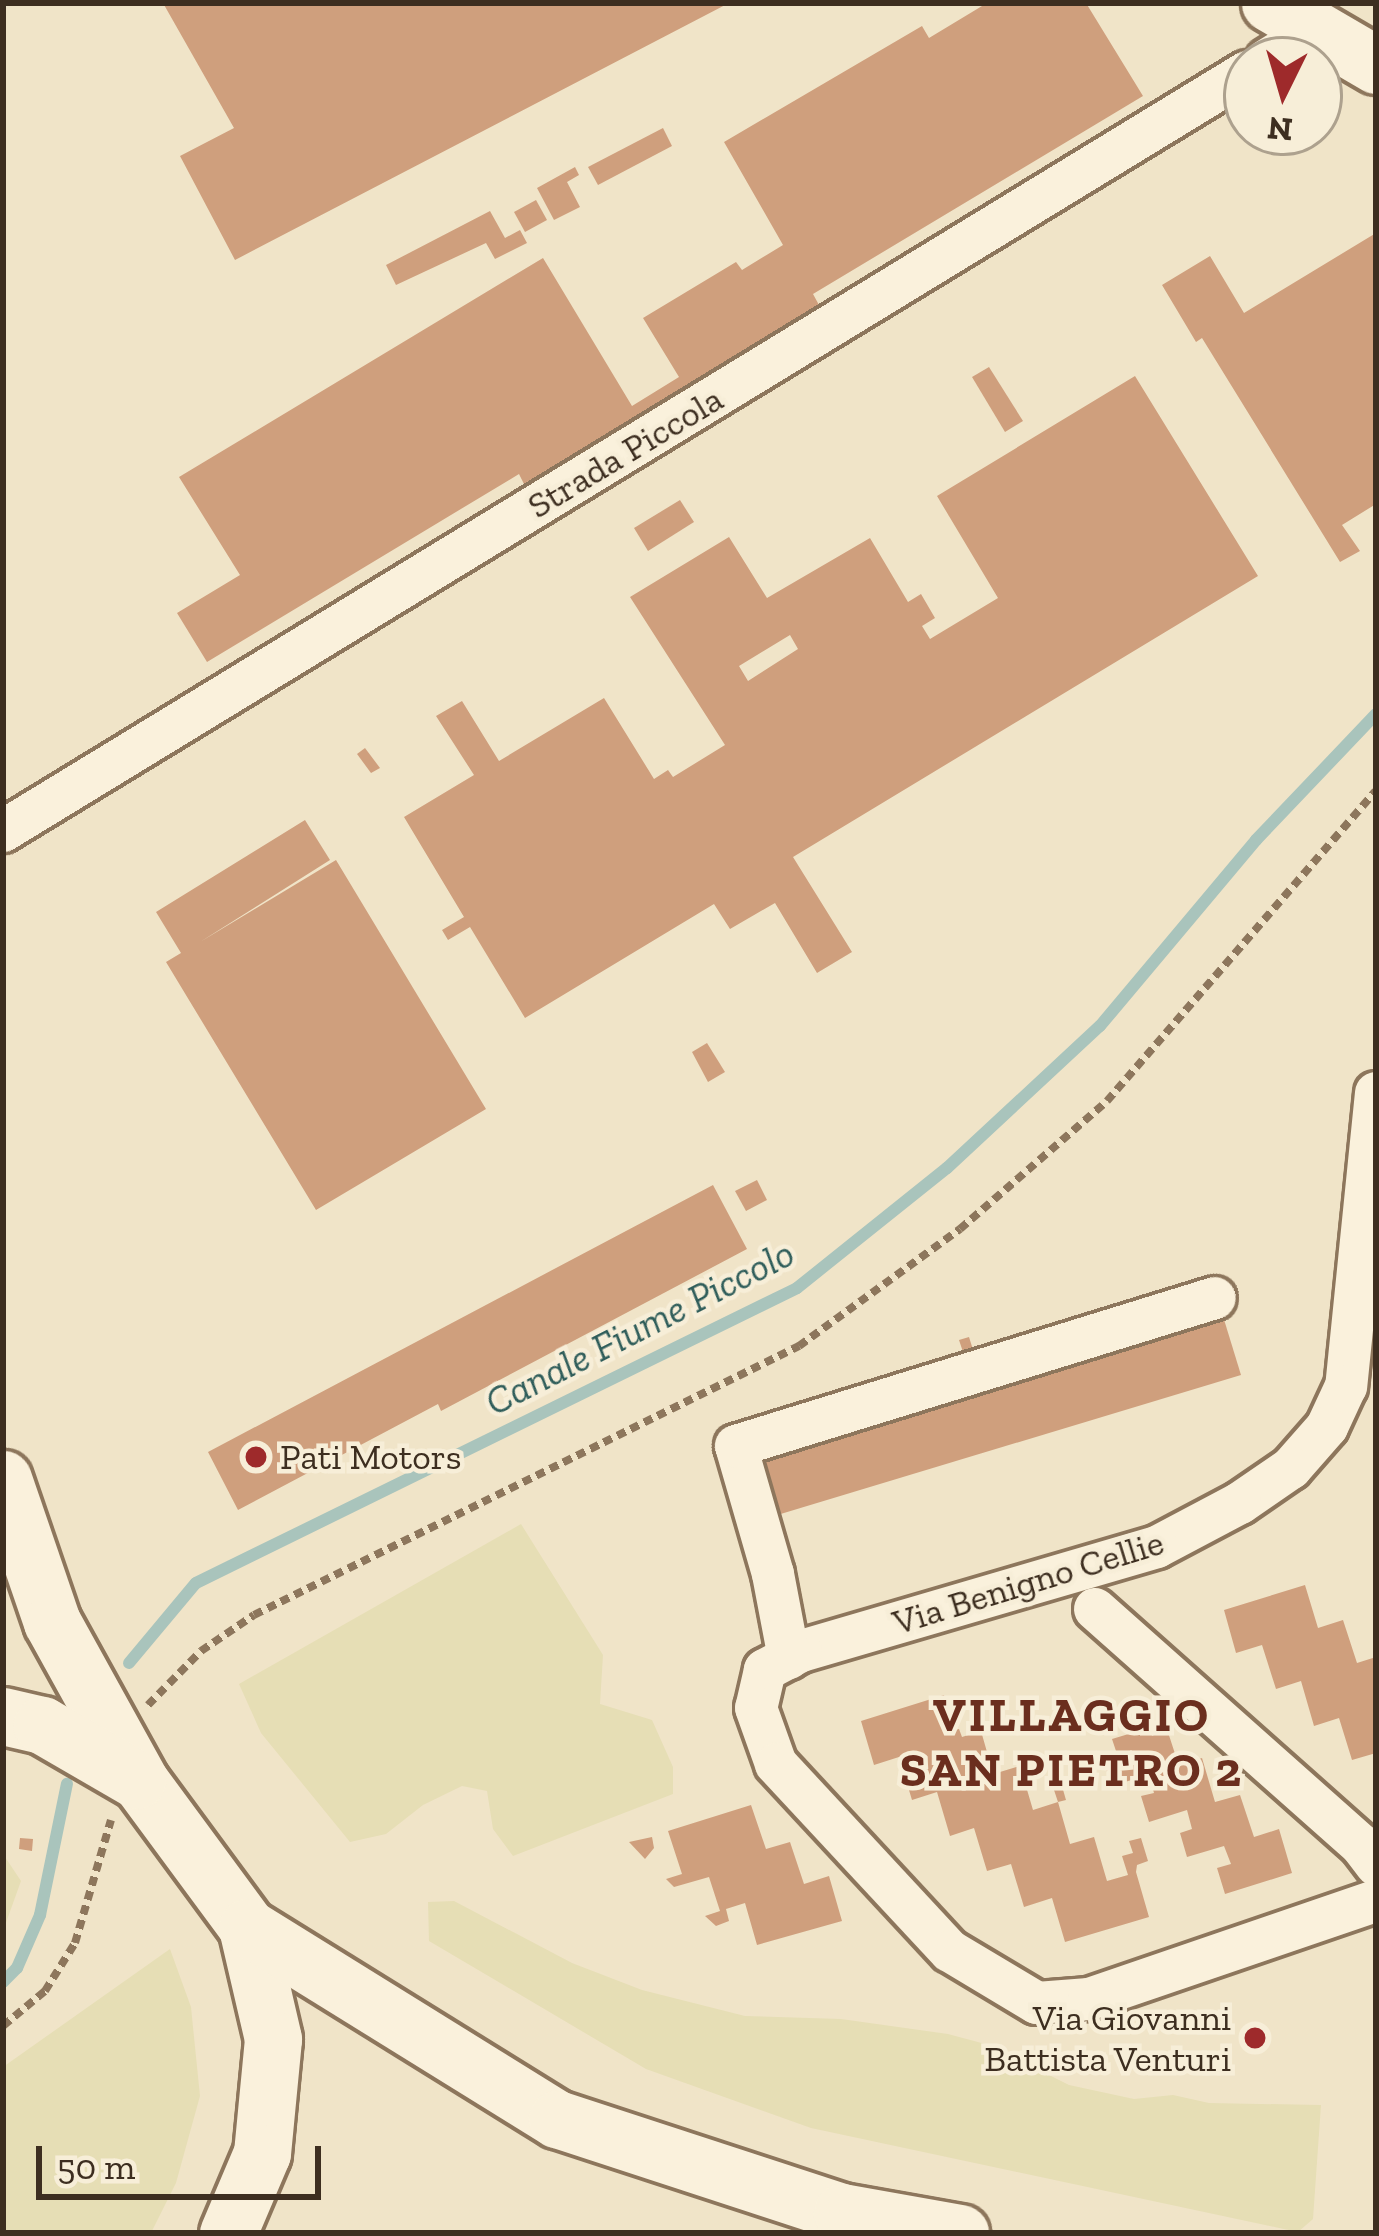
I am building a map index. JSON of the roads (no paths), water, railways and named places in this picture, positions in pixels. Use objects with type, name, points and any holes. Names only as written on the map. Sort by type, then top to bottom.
[{"type":"main road","points":[[1293,16],[1376,65]]},
{"type":"main road","points":[[3,1479],[52,1622],[126,1798]]},
{"type":"main road","points":[[3,1716],[42,1725],[126,1798],[247,1927],[556,2120],[842,2212],[959,2233]]},
{"type":"main road","points":[[228,2233],[262,2153],[273,2039],[247,1927]]},
{"type":"street","name":"Strada Piccola","points":[[3,831],[1223,87]]},
{"type":"street","name":"Via Benigno Cellie","points":[[1376,1093],[1346,1386],[1327,1427],[1291,1468],[1240,1503],[1156,1547],[789,1658],[765,1670],[756,1708],[776,1764],[950,1951],[1037,2003],[1090,1999],[1376,1901]]},
{"type":"street","points":[[789,1658],[773,1574],[736,1447],[1215,1298]]},
{"type":"street","points":[[1095,1609],[1361,1846],[1376,1865]]},
{"type":"waterway","name":"Canale Fiume Piccolo","points":[[129,1663],[196,1583],[797,1288],[947,1168],[1100,1026],[1256,840],[1376,714]]},
{"type":"waterway","name":"Canale Fiume Piccolo","points":[[3,1982],[17,1968],[40,1915],[67,1784]]},
{"type":"place","name":"Pati Motors","points":[[256,1457]]},
{"type":"place","name":"Via Giovanni Battista Venturi","points":[[1255,2038]]},
{"type":"district","name":"VILLAGGIO SAN PIETRO 2","points":[[1072,1742]]}]
